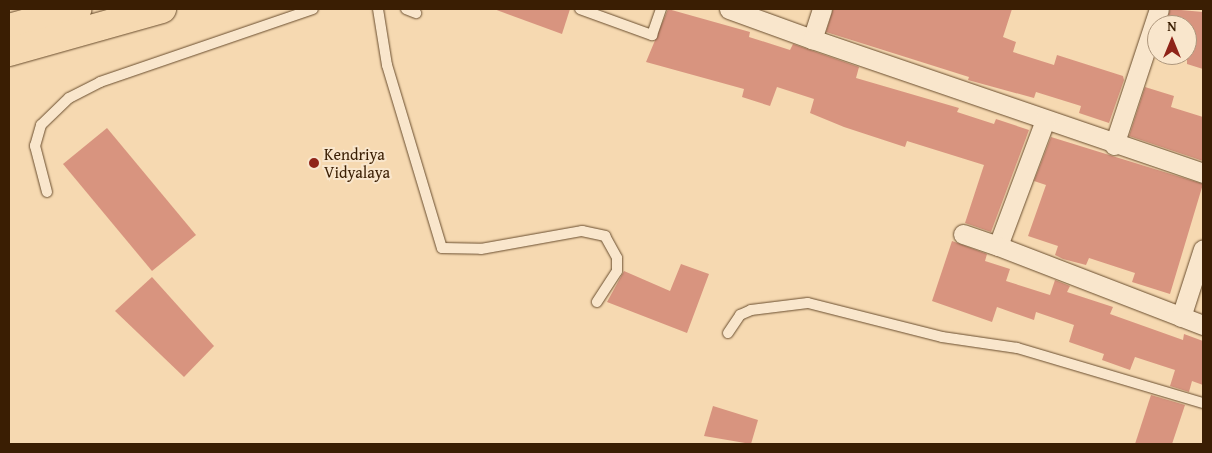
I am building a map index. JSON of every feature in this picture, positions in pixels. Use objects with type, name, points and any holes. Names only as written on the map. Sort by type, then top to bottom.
[{"type":"main road","points":[[9,28],[77,9]]},
{"type":"main road","points":[[9,52],[162,9]]},
{"type":"street","points":[[729,9],[1114,145],[1203,173]]},
{"type":"street","points":[[812,39],[822,9]]},
{"type":"street","points":[[1114,145],[1159,9]]},
{"type":"street","points":[[998,246],[1045,120]]},
{"type":"street","points":[[963,234],[1203,325]]},
{"type":"street","points":[[1181,317],[1203,249]]},
{"type":"lane","points":[[47,192],[35,146],[41,125],[69,98],[100,82],[313,9]]},
{"type":"lane","points":[[378,9],[387,65],[442,248],[481,250],[582,231],[605,236],[617,258],[617,271],[597,302]]},
{"type":"lane","points":[[406,9],[416,13]]},
{"type":"lane","points":[[580,9],[652,35],[661,9]]},
{"type":"lane","points":[[728,333],[740,315],[751,310],[808,303],[942,336],[1030,351],[1203,403]]},
{"type":"building","points":[[494,9],[570,9],[562,34]]},
{"type":"building","points":[[668,9],[750,32],[749,37],[790,50],[793,44],[859,67],[856,78],[959,108],[957,112],[994,124],[996,119],[1029,130],[991,232],[965,223],[984,165],[907,141],[905,147],[844,127],[810,113],[814,99],[777,87],[770,106],[742,97],[744,89],[646,62]]},
{"type":"building","points":[[833,9],[1012,9],[1003,37],[1016,42],[1013,52],[1054,65],[1057,55],[1123,76],[1124,80],[1109,123],[1079,113],[1081,106],[1036,92],[1034,98],[968,80],[969,77],[826,32]]},
{"type":"building","points":[[1170,9],[1203,12],[1203,69],[1190,65],[1197,65],[1197,15],[1168,15]]},
{"type":"building","points":[[1145,87],[1174,96],[1171,107],[1203,117],[1203,161],[1129,136]]},
{"type":"building","points":[[107,128],[196,235],[152,271],[63,164]]},
{"type":"building","points":[[1051,137],[1203,184],[1170,294],[1132,282],[1135,273],[1089,258],[1086,265],[1063,259],[1055,255],[1058,246],[1028,236],[1046,185],[1034,181]]},
{"type":"building","points":[[952,241],[987,254],[985,261],[1010,269],[1006,281],[1050,295],[1055,280],[1070,286],[1067,292],[1113,307],[1110,314],[1183,340],[1184,334],[1203,341],[1203,385],[1192,381],[1189,392],[1170,386],[1175,370],[1135,357],[1130,370],[1102,360],[1104,354],[1069,342],[1074,325],[1036,312],[1034,320],[997,307],[992,322],[932,301]]},
{"type":"building","points":[[681,264],[709,274],[687,333],[607,302],[624,271],[670,291]]},
{"type":"building","points":[[152,277],[214,346],[184,377],[115,311]]},
{"type":"building","points":[[1151,395],[1185,405],[1172,444],[1135,444]]},
{"type":"building","points":[[713,406],[758,420],[751,444],[704,436]]},
{"type":"place","name":"Kendriya Vidyalaya","points":[[314,163]]}]
